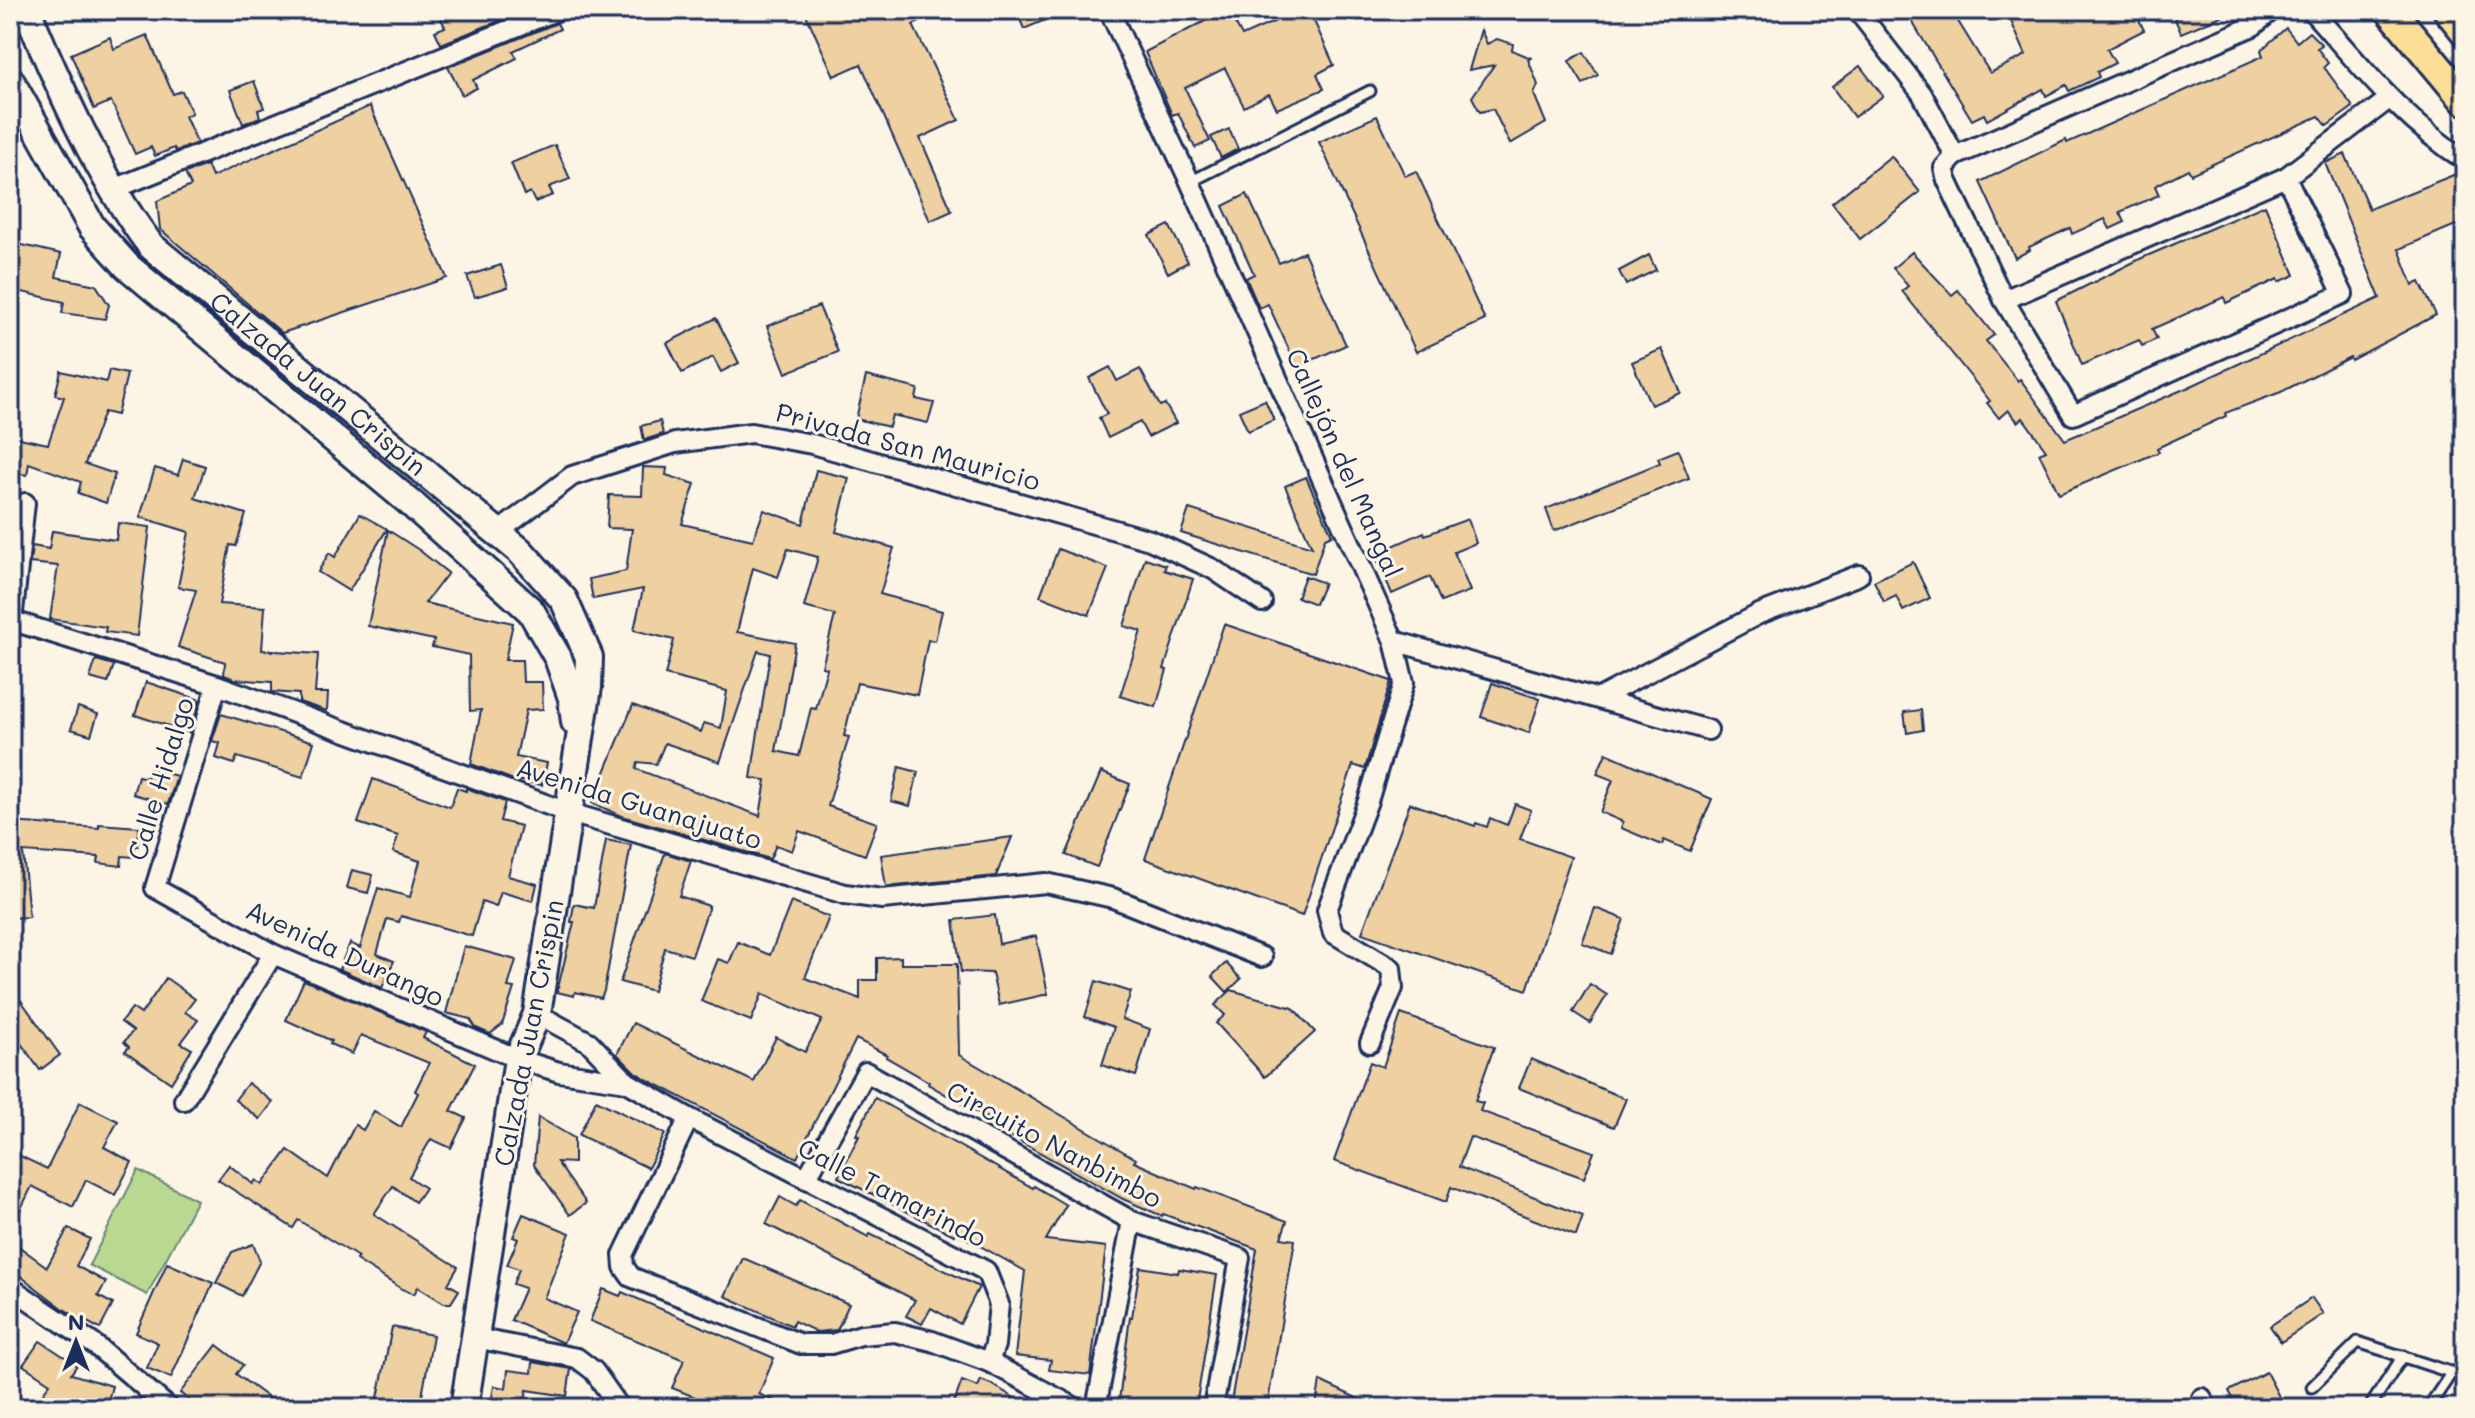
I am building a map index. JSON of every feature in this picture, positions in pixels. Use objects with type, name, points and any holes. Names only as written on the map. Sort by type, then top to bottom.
[{"type":"main road","name":"Calzada Juan Crispin","points":[[27,10],[58,84],[129,218],[151,246],[520,551],[564,600],[589,657],[588,687],[570,813],[537,1014],[518,1059],[464,1408]]},
{"type":"main road","points":[[2390,10],[2465,100]]},
{"type":"main road","points":[[2448,10],[2465,31]]},
{"type":"main road","name":"Calzada Juan Crispin","points":[[10,80],[92,227],[127,266],[413,505],[531,611],[558,658],[572,698],[577,752]]},
{"type":"street","points":[[114,189],[558,10]]},
{"type":"street","name":"Callejón del Mangal","points":[[1109,10],[1190,182],[1394,641],[1404,683],[1368,801],[1327,910],[1333,933],[1391,968],[1393,988],[1370,1043]]},
{"type":"street","points":[[1857,10],[1922,94],[1955,156]]},
{"type":"street","points":[[2272,10],[2253,26],[1955,156],[1944,168],[2004,300],[2073,415],[2343,294],[2286,177]]},
{"type":"street","points":[[2311,10],[2389,99],[2432,139],[2465,160]]},
{"type":"street","points":[[2004,300],[2286,177],[2389,99]]},
{"type":"street","name":"Privada San Mauricio","points":[[497,533],[572,476],[675,443],[751,433],[812,444],[1150,540],[1213,569],[1262,602]]},
{"type":"street","points":[[11,621],[25,503]]},
{"type":"street","points":[[1599,698],[1759,614],[1859,575]]},
{"type":"street","name":"Avenida Guanajuato","points":[[11,621],[217,685],[570,813],[845,894],[882,899],[1046,883],[1113,898],[1262,957]]},
{"type":"street","points":[[1394,641],[1708,730]]},
{"type":"street","name":"Calle Hidalgo","points":[[155,888],[217,685]]},
{"type":"street","name":"Avenida Durango","points":[[155,888],[273,954],[518,1059]]},
{"type":"street","points":[[184,1100],[273,954]]},
{"type":"street","points":[[537,1014],[589,1042],[627,1082],[689,1118],[623,1255],[624,1267],[631,1277],[801,1344],[831,1344],[861,1335],[895,1332],[932,1341],[989,1362],[1076,1408]]},
{"type":"street","points":[[518,1059],[559,1072],[627,1082]]},
{"type":"street","name":"Circuito Nanbimbo","points":[[806,1179],[866,1072],[1132,1221],[1240,1258],[1213,1408]]},
{"type":"street","name":"Calle Tamarindo","points":[[689,1118],[986,1271],[999,1304],[995,1345],[989,1362]]},
{"type":"street","points":[[1096,1408],[1132,1221]]},
{"type":"street","points":[[10,1287],[95,1345],[169,1408]]},
{"type":"street","points":[[475,1338],[577,1358],[594,1371],[620,1408]]},
{"type":"lane","points":[[1190,182],[1370,91]]},
{"type":"lane","points":[[2312,1387],[2355,1343],[2363,1342],[2465,1377]]},
{"type":"lane","points":[[2369,1408],[2403,1356]]},
{"type":"lane","points":[[2428,1408],[2452,1372]]},
{"type":"green space","points":[[138,1170],[197,1200],[147,1295],[89,1265]]},
{"type":"building","points":[[437,10],[526,10],[441,44],[435,31],[445,27]]},
{"type":"building","points":[[804,10],[944,10],[913,25],[959,120],[920,138],[952,211],[930,221],[861,64],[834,76]]},
{"type":"building","points":[[1016,10],[1069,10],[1024,29]]},
{"type":"building","points":[[1207,10],[1228,10],[1242,36],[1287,16],[1285,10],[1309,10],[1334,65],[1317,74],[1324,89],[1277,109],[1269,94],[1244,107],[1225,68],[1185,88],[1210,141],[1195,148],[1178,113],[1172,115],[1145,52],[1211,18]]},
{"type":"building","points":[[1905,10],[1951,10],[1990,73],[2026,55],[2006,10],[2134,10],[2144,30],[2107,49],[2115,63],[2097,72],[2099,77],[2069,91],[2066,85],[2046,96],[2043,89],[1987,120],[1984,114],[1972,120]]},
{"type":"building","points":[[2171,10],[2236,10],[2181,33]]},
{"type":"building","points":[[557,23],[560,29],[513,51],[517,58],[473,80],[477,88],[462,95],[448,67]]},
{"type":"building","points":[[2286,28],[2297,42],[2309,32],[2322,45],[2317,48],[2328,63],[2324,67],[2353,107],[2327,126],[2319,116],[2191,174],[2188,169],[2155,186],[2159,195],[2120,212],[2125,222],[2110,229],[2105,219],[2072,234],[2070,228],[2029,247],[2030,250],[2015,258],[1980,182],[2066,140],[2067,143],[2263,56],[2261,50]]},
{"type":"building","points":[[1481,30],[1487,44],[1497,39],[1513,44],[1512,50],[1531,58],[1528,59],[1538,85],[1534,94],[1546,123],[1510,144],[1493,109],[1480,112],[1472,97],[1494,65],[1469,70]]},
{"type":"building","points":[[147,35],[173,94],[182,91],[192,113],[185,116],[197,143],[155,156],[151,147],[135,154],[111,101],[94,109],[71,54],[110,37],[114,49]]},
{"type":"building","points":[[1584,52],[1598,75],[1583,84],[1569,61]]},
{"type":"building","points":[[1860,66],[1883,96],[1854,117],[1832,87]]},
{"type":"building","points":[[254,81],[264,108],[258,110],[260,117],[243,124],[230,90]]},
{"type":"building","points":[[370,106],[447,278],[282,333],[160,229],[157,201],[191,186],[185,173],[207,165],[212,177]]},
{"type":"building","points":[[1377,116],[1405,176],[1416,171],[1485,320],[1416,352],[1319,142]]},
{"type":"building","points":[[1229,129],[1238,149],[1221,158],[1211,137]]},
{"type":"building","points":[[555,145],[570,179],[549,187],[553,195],[535,202],[530,192],[524,195],[511,163]]},
{"type":"building","points":[[2345,154],[2369,209],[2456,174],[2465,181],[2465,221],[2399,249],[2413,285],[2420,282],[2436,315],[2351,360],[2350,357],[2281,392],[2225,413],[2226,416],[2157,448],[2159,452],[2059,494],[2039,453],[2046,450],[2023,418],[2018,422],[2008,410],[1999,418],[1987,403],[1990,401],[1902,291],[1908,286],[1893,268],[1912,252],[1952,295],[1958,290],[1994,335],[1986,341],[2018,381],[2020,379],[2065,440],[2189,387],[2380,298],[2325,163]]},
{"type":"building","points":[[1891,156],[1920,192],[1860,239],[1832,203]]},
{"type":"building","points":[[1247,194],[1279,263],[1304,252],[1346,345],[1297,367],[1268,304],[1259,308],[1246,278],[1254,274],[1223,206]]},
{"type":"building","points":[[2265,205],[2295,275],[2279,282],[2278,279],[2226,303],[2224,297],[2152,329],[2157,339],[2142,346],[2139,340],[2082,365],[2056,301],[2142,258]]},
{"type":"building","points":[[1169,225],[1188,262],[1168,273],[1149,235]]},
{"type":"building","points":[[18,244],[61,254],[56,277],[96,285],[109,305],[105,319],[62,313],[64,302],[10,289]]},
{"type":"building","points":[[1649,255],[1656,270],[1626,285],[1619,271]]},
{"type":"building","points":[[501,265],[508,287],[475,297],[467,276]]},
{"type":"building","points":[[819,306],[838,352],[786,373],[767,326]]},
{"type":"building","points":[[716,318],[739,363],[721,372],[713,357],[682,373],[667,343]]},
{"type":"building","points":[[1662,349],[1681,393],[1651,405],[1632,362]]},
{"type":"building","points":[[1110,367],[1117,381],[1140,369],[1160,406],[1165,404],[1176,423],[1148,437],[1140,422],[1108,438],[1099,418],[1107,414],[1089,378]]},
{"type":"building","points":[[109,370],[127,374],[117,415],[104,412],[85,464],[115,474],[106,503],[78,493],[81,482],[29,463],[27,475],[10,472],[10,436],[48,444],[64,397],[55,395],[61,371],[106,382]]},
{"type":"building","points":[[866,376],[918,389],[916,399],[934,403],[928,423],[892,415],[889,427],[856,419]]},
{"type":"building","points":[[1265,400],[1274,420],[1248,431],[1239,411]]},
{"type":"building","points":[[660,421],[663,434],[644,440],[641,426]]},
{"type":"building","points":[[1678,450],[1689,478],[1554,531],[1546,509],[1660,463],[1658,458]]},
{"type":"building","points":[[183,459],[205,466],[195,498],[246,514],[236,546],[230,545],[219,604],[265,607],[262,650],[318,654],[315,693],[328,693],[327,711],[299,702],[299,694],[272,692],[272,682],[224,675],[225,662],[178,647],[196,590],[178,587],[189,532],[140,517],[155,468],[178,475]]},
{"type":"building","points":[[643,467],[667,468],[666,475],[695,484],[682,524],[753,540],[764,510],[803,524],[816,470],[849,478],[836,532],[894,548],[880,594],[942,611],[935,641],[928,640],[917,695],[857,683],[844,736],[849,737],[828,806],[877,823],[865,855],[799,831],[792,851],[776,845],[770,859],[622,816],[592,803],[633,705],[701,732],[704,723],[721,728],[727,691],[665,675],[674,640],[634,630],[643,589],[593,599],[589,579],[626,571],[632,529],[607,528],[609,495],[642,496]],"holes":[[[788,549],[818,557],[804,607],[835,615],[822,667],[827,668],[816,709],[811,708],[799,756],[776,751],[795,643],[737,632],[753,568],[778,577]],[[758,651],[770,654],[751,778],[766,780],[760,816],[636,769],[638,762],[656,764],[665,743],[720,762]]]},
{"type":"building","points":[[1306,477],[1332,535],[1325,538],[1313,574],[1181,533],[1189,509],[1312,547],[1285,486]]},
{"type":"building","points":[[360,514],[387,529],[349,591],[318,572],[329,553],[335,557]]},
{"type":"building","points":[[1468,519],[1476,543],[1454,552],[1470,591],[1441,602],[1430,577],[1392,594],[1375,554],[1424,532],[1425,535]]},
{"type":"building","points":[[118,523],[150,527],[137,636],[105,632],[106,627],[50,619],[58,566],[30,563],[32,546],[49,549],[52,531],[116,540]]},
{"type":"building","points":[[388,530],[448,573],[425,603],[513,623],[505,660],[522,660],[523,682],[542,682],[543,709],[526,710],[516,757],[547,763],[542,785],[511,779],[471,764],[481,710],[470,711],[469,655],[432,647],[434,640],[368,626]]},
{"type":"building","points":[[1058,549],[1108,568],[1089,615],[1040,596]]},
{"type":"building","points":[[1145,558],[1166,565],[1164,570],[1193,579],[1164,669],[1167,670],[1156,707],[1120,696],[1141,631],[1124,626]]},
{"type":"building","points":[[1913,562],[1930,598],[1903,611],[1896,596],[1884,602],[1874,581]]},
{"type":"building","points":[[1305,576],[1324,583],[1315,604],[1297,597]]},
{"type":"building","points":[[1224,624],[1391,681],[1365,769],[1353,765],[1302,916],[1145,859]]},
{"type":"building","points":[[96,660],[114,665],[108,683],[90,678]]},
{"type":"building","points":[[146,682],[200,700],[190,733],[135,715]]},
{"type":"building","points":[[1492,683],[1540,699],[1529,733],[1481,717]]},
{"type":"building","points":[[78,707],[98,714],[91,735],[71,729]]},
{"type":"building","points":[[1921,710],[1923,730],[1907,733],[1904,712]]},
{"type":"building","points":[[221,714],[314,742],[303,777],[237,757],[234,764],[216,758],[220,743],[212,741]]},
{"type":"building","points":[[1606,753],[1712,799],[1690,851],[1664,840],[1662,845],[1621,828],[1623,822],[1600,812],[1613,780],[1597,774]]},
{"type":"building","points":[[899,767],[918,772],[910,806],[891,801]]},
{"type":"building","points":[[150,769],[177,776],[168,804],[133,794],[138,776],[147,778]]},
{"type":"building","points":[[1101,772],[1130,784],[1097,867],[1066,855]]},
{"type":"building","points":[[373,779],[450,807],[457,788],[466,791],[466,788],[505,802],[500,821],[521,826],[508,876],[537,884],[533,901],[501,892],[496,907],[482,902],[472,936],[401,916],[399,922],[387,919],[377,954],[394,961],[382,988],[339,969],[350,943],[360,948],[378,888],[410,897],[420,861],[393,852],[398,836],[358,823]]},
{"type":"building","points":[[1410,803],[1475,826],[1476,823],[1487,827],[1490,818],[1507,825],[1515,804],[1531,810],[1520,839],[1571,857],[1527,990],[1362,933]]},
{"type":"building","points":[[10,822],[99,828],[99,824],[139,827],[138,846],[135,846],[134,857],[122,856],[121,866],[98,863],[99,857],[23,852],[29,917],[10,918]]},
{"type":"building","points":[[1012,837],[996,876],[886,887],[881,855]]},
{"type":"building","points":[[606,840],[631,845],[604,991],[601,998],[575,992],[574,996],[557,992],[574,922],[571,922],[574,904],[594,908]]},
{"type":"building","points":[[665,853],[691,861],[679,896],[709,906],[692,956],[665,948],[653,991],[620,982]]},
{"type":"building","points":[[352,870],[373,875],[368,893],[347,888]]},
{"type":"building","points":[[791,902],[829,917],[805,978],[860,999],[860,980],[877,980],[877,958],[901,957],[901,964],[957,964],[959,1055],[1136,1159],[1134,1162],[1196,1189],[1287,1221],[1281,1238],[1295,1240],[1267,1408],[1230,1408],[1257,1249],[1123,1199],[1005,1133],[1007,1130],[856,1039],[797,1158],[650,1081],[635,1072],[617,1054],[633,1023],[754,1082],[776,1037],[805,1052],[822,1020],[762,994],[751,1021],[701,1001],[718,959],[729,963],[738,942],[770,955]]},
{"type":"building","points":[[1595,908],[1624,919],[1611,954],[1582,943]]},
{"type":"building","points":[[995,915],[999,944],[1036,936],[1048,994],[999,1005],[992,973],[961,972],[954,920]]},
{"type":"building","points":[[464,946],[516,960],[508,987],[514,988],[502,1025],[490,1034],[476,1028],[470,1019],[446,1013]]},
{"type":"building","points":[[1226,963],[1241,979],[1227,992],[1212,976]]},
{"type":"building","points":[[166,978],[195,999],[185,1012],[198,1020],[181,1043],[192,1049],[171,1083],[125,1051],[129,1047],[124,1042],[133,1031],[121,1022],[132,1008],[141,1014]]},
{"type":"building","points":[[304,980],[426,1032],[423,1038],[475,1064],[451,1111],[466,1118],[451,1148],[431,1139],[409,1177],[425,1188],[415,1202],[393,1186],[374,1214],[458,1267],[448,1284],[459,1290],[451,1303],[444,1303],[418,1287],[414,1294],[402,1289],[298,1220],[293,1228],[218,1180],[229,1165],[253,1184],[256,1180],[262,1185],[288,1150],[328,1178],[355,1125],[363,1130],[374,1111],[401,1127],[418,1093],[415,1091],[429,1063],[361,1035],[352,1054],[286,1020]]},
{"type":"building","points":[[1096,981],[1131,992],[1122,1019],[1150,1029],[1136,1076],[1102,1065],[1114,1027],[1085,1017]]},
{"type":"building","points":[[1590,984],[1607,995],[1590,1023],[1573,1012]]},
{"type":"building","points":[[10,985],[60,1055],[40,1070],[17,1038],[10,1043]]},
{"type":"building","points":[[1231,990],[1293,1008],[1315,1032],[1265,1077],[1216,1023],[1225,1015],[1215,1005]]},
{"type":"building","points":[[1401,1014],[1494,1047],[1475,1101],[1483,1103],[1480,1111],[1594,1152],[1584,1178],[1470,1137],[1459,1167],[1583,1216],[1576,1236],[1451,1187],[1446,1202],[1334,1161],[1370,1062],[1383,1067]]},
{"type":"building","points":[[1531,1059],[1626,1099],[1614,1127],[1519,1088]]},
{"type":"building","points":[[248,1083],[273,1102],[260,1119],[235,1100]]},
{"type":"building","points":[[875,1098],[1066,1205],[1046,1240],[1106,1247],[1090,1375],[1049,1370],[1051,1360],[1015,1356],[1025,1271],[955,1232],[954,1235],[838,1177]]},
{"type":"building","points":[[596,1100],[665,1134],[648,1168],[579,1135]]},
{"type":"building","points":[[80,1102],[118,1121],[104,1147],[132,1162],[115,1195],[86,1180],[73,1207],[32,1186],[10,1231],[10,1151],[47,1169]]},
{"type":"building","points":[[538,1117],[574,1138],[574,1163],[557,1162],[586,1203],[570,1215],[534,1165]]},
{"type":"building","points":[[780,1197],[796,1206],[800,1200],[868,1237],[870,1234],[979,1287],[960,1324],[931,1308],[922,1324],[906,1316],[915,1300],[766,1224]]},
{"type":"building","points":[[523,1214],[570,1233],[544,1298],[577,1312],[563,1343],[511,1320],[525,1288],[513,1284],[519,1269],[507,1265],[518,1239],[513,1237]]},
{"type":"building","points":[[68,1228],[90,1239],[76,1266],[106,1282],[98,1296],[113,1304],[100,1329],[65,1310],[10,1268],[10,1240],[47,1267]]},
{"type":"building","points":[[253,1244],[260,1261],[242,1296],[216,1283],[232,1252]]},
{"type":"building","points":[[743,1258],[849,1304],[837,1330],[817,1332],[794,1321],[792,1326],[725,1296]]},
{"type":"building","points":[[167,1263],[213,1283],[171,1378],[147,1368],[158,1343],[136,1333]]},
{"type":"building","points":[[1140,1267],[1217,1275],[1196,1407],[1157,1402],[1156,1408],[1118,1408]]},
{"type":"building","points":[[603,1289],[620,1296],[622,1292],[774,1358],[759,1394],[790,1408],[731,1408],[672,1388],[684,1360],[590,1321]]},
{"type":"building","points":[[2312,1298],[2323,1314],[2281,1342],[2270,1326]]},
{"type":"building","points":[[392,1327],[433,1335],[420,1408],[377,1403]]},
{"type":"building","points":[[40,1341],[77,1365],[71,1374],[112,1386],[106,1408],[33,1408],[50,1383],[23,1365]]},
{"type":"building","points":[[217,1345],[243,1365],[236,1374],[282,1408],[199,1408],[180,1393]]},
{"type":"building","points":[[533,1362],[571,1369],[567,1396],[527,1390],[523,1408],[490,1408],[494,1386],[506,1388],[508,1370],[532,1373]]},
{"type":"building","points":[[2266,1372],[2285,1408],[2238,1408],[2229,1391]]},
{"type":"building","points":[[981,1380],[1031,1408],[952,1408],[962,1381],[978,1387]]},
{"type":"building","points":[[1320,1381],[1378,1408],[1316,1406]]}]
